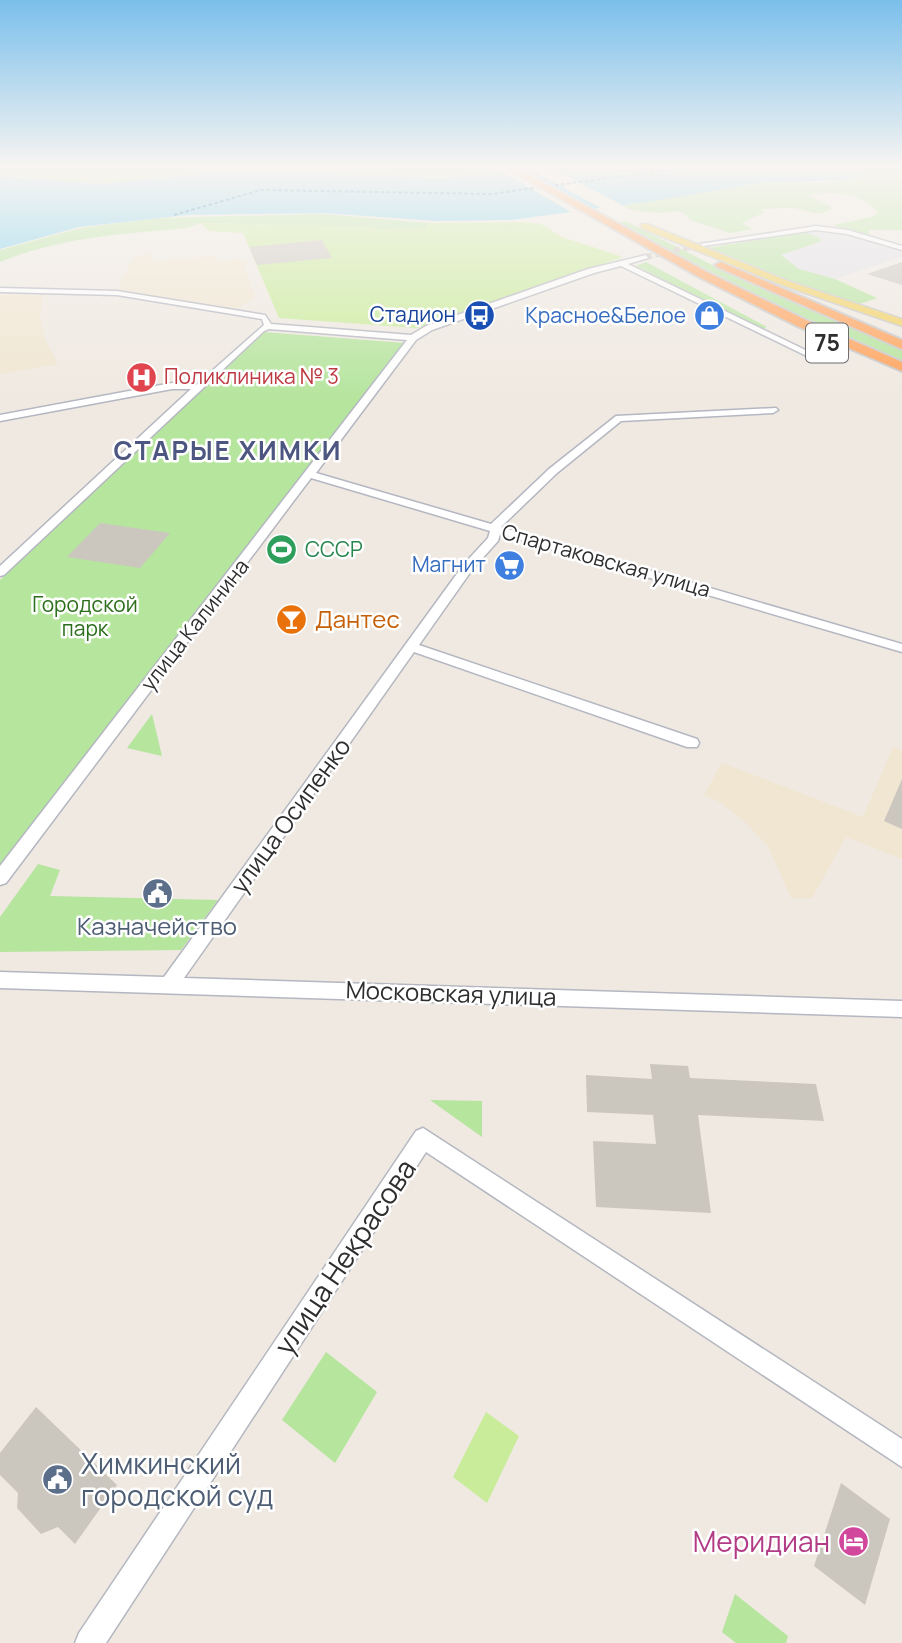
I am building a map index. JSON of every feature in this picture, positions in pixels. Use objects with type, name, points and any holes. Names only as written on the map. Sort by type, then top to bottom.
[{"type":"highway","name":"75","points":[[647,245],[753,300],[782,320],[899,373]]},
{"type":"highway","points":[[680,245],[790,297],[902,344]]},
{"type":"highway","points":[[724,267],[902,334]]},
{"type":"main road","points":[[692,245],[830,299],[902,323]]},
{"type":"street","points":[[0,572],[197,387],[255,334],[268,326],[413,338],[429,328],[590,271],[646,257]]},
{"type":"street","points":[[621,263],[820,359]]},
{"type":"street","points":[[0,290],[139,295],[265,317],[268,326]]},
{"type":"street","name":"улица Калинина","points":[[0,878],[413,338]]},
{"type":"street","points":[[0,418],[172,386],[187,384],[197,387]]},
{"type":"street","name":"улица Осипенко","points":[[169,985],[468,567],[494,539],[496,524],[553,471],[619,418],[773,410]]},
{"type":"street","name":"Спартаковская улица","points":[[309,474],[902,648]]},
{"type":"street","points":[[413,647],[692,743]]},
{"type":"street","name":"Московская улица","points":[[0,979],[902,1009]]},
{"type":"street","name":"улица Некрасова","points":[[89,1643],[423,1138],[902,1454]]},
{"type":"shaded area","points":[[767,245],[877,245],[902,252],[902,257],[835,279],[799,269]]},
{"type":"shaded area","points":[[152,254],[153,261],[215,256],[217,261],[245,259],[248,265],[244,267],[255,296],[236,310],[117,289],[134,256]]},
{"type":"shaded area","points":[[0,295],[43,295],[40,316],[45,339],[58,364],[0,374]]},
{"type":"shaded area","points":[[893,747],[902,750],[902,859],[846,837],[812,898],[791,898],[768,846],[744,821],[720,802],[704,795],[722,763],[863,817]]},
{"type":"green space","points":[[19,245],[57,245],[0,262],[0,250]]},
{"type":"green space","points":[[248,245],[585,245],[623,257],[417,328],[279,318]]},
{"type":"green space","points":[[658,245],[672,245],[734,276],[902,350],[902,360],[781,307]]},
{"type":"green space","points":[[728,245],[811,245],[781,255],[799,269],[835,279],[877,298],[857,305],[766,273],[708,248]]},
{"type":"green space","points":[[646,262],[767,327],[762,329],[636,266]]},
{"type":"green space","name":"Городской парк","points":[[264,332],[405,343],[0,866],[0,580]]},
{"type":"green space","points":[[152,714],[162,756],[127,748]]},
{"type":"green space","points":[[38,864],[60,870],[50,896],[218,900],[181,950],[0,952],[0,917]]},
{"type":"green space","points":[[430,1100],[482,1101],[482,1137]]},
{"type":"green space","points":[[326,1352],[377,1392],[335,1463],[282,1420]]},
{"type":"green space","points":[[486,1412],[519,1436],[487,1503],[453,1477]]},
{"type":"green space","points":[[735,1594],[788,1636],[786,1643],[736,1643],[722,1632]]},
{"type":"water","points":[[0,245],[16,245],[0,249]]},
{"type":"building","points":[[325,245],[332,258],[257,265],[249,247]]},
{"type":"building","points":[[902,262],[902,285],[867,274]]},
{"type":"building","points":[[100,523],[170,533],[140,568],[67,557]]},
{"type":"building","points":[[902,779],[902,829],[884,821]]},
{"type":"building","points":[[650,1064],[688,1066],[690,1078],[816,1084],[824,1121],[698,1115],[711,1213],[596,1207],[593,1141],[656,1144],[653,1115],[587,1112],[586,1075],[652,1079]]},
{"type":"building","name":"Химкинский городской суд","points":[[36,1407],[117,1485],[75,1544],[58,1527],[41,1534],[17,1508],[18,1493],[0,1475],[0,1453]]},
{"type":"building","name":"Меридиан","points":[[841,1483],[890,1519],[865,1605],[814,1566]]},
{"type":"tunnel","points":[[646,257],[700,245]]},
{"type":"place","name":"Стадион","points":[[479,315]]},
{"type":"place","name":"Красное&Белое","points":[[709,316]]},
{"type":"place","name":"Поликлиника № 3","points":[[141,377]]},
{"type":"place","name":"СССР","points":[[282,550]]},
{"type":"place","name":"Магнит","points":[[509,565]]},
{"type":"place","name":"Дантес","points":[[292,620]]},
{"type":"place","name":"Казначейство","points":[[157,893]]},
{"type":"place","name":"Химкинский городской суд","points":[[58,1480]]},
{"type":"place","name":"Меридиан","points":[[853,1542]]},
{"type":"district","name":"СТАРЫЕ ХИМКИ","points":[[228,451]]}]
